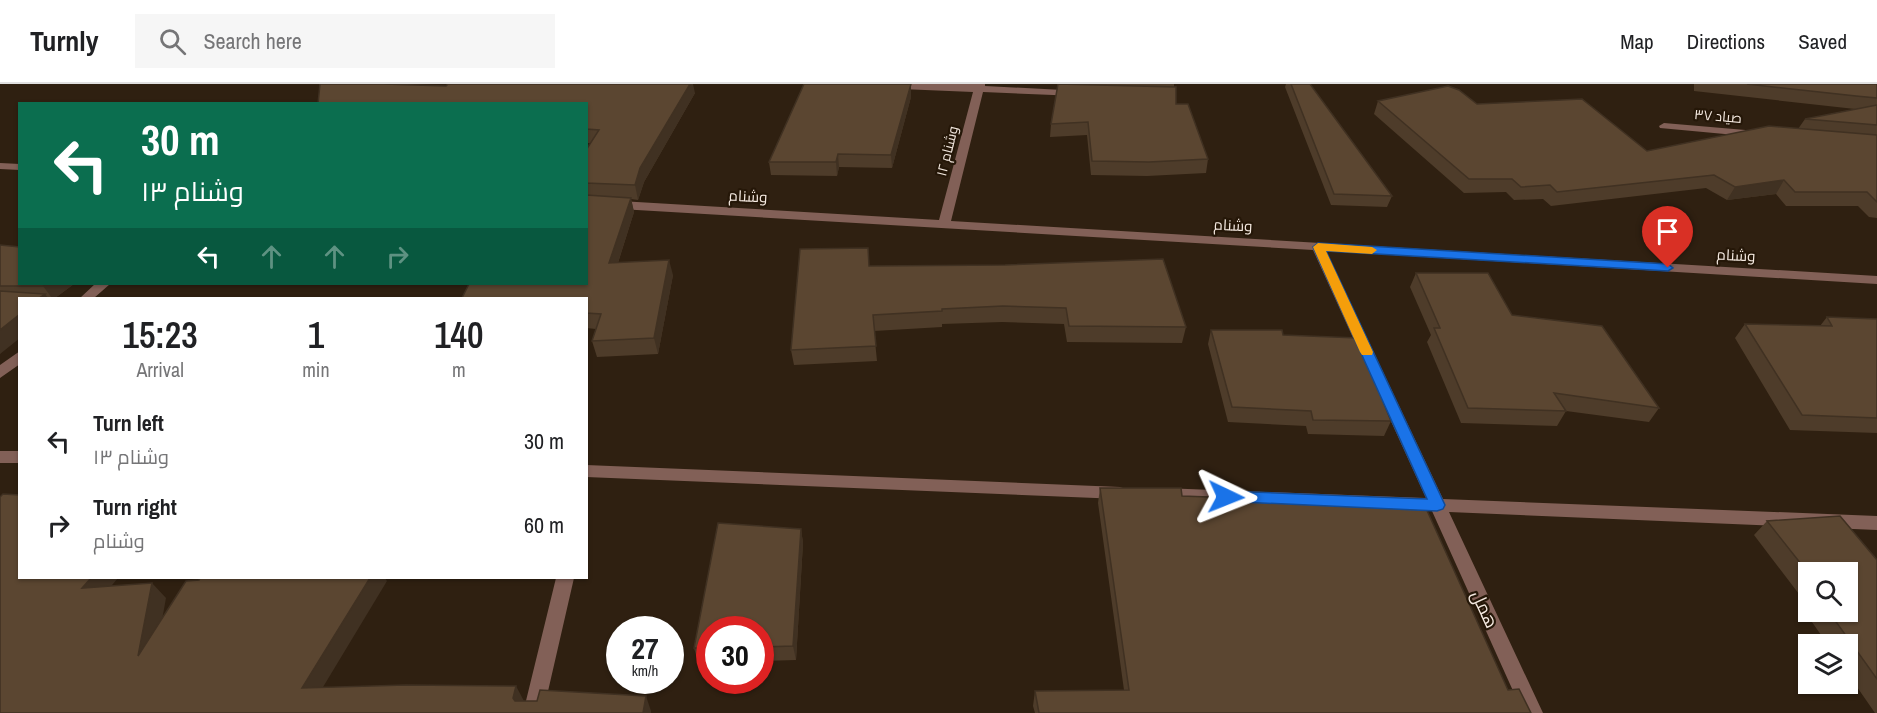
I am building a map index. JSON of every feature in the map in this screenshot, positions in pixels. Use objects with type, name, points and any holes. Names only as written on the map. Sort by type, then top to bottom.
[{"type":"street","points":[[853,84],[1095,93]]},
{"type":"street","name":"وشنام ۱۲","points":[[944,225],[979,87]]},
{"type":"street","name":"صیاد ۳۷","points":[[1664,126],[1771,135]]},
{"type":"street","points":[[0,166],[18,167]]},
{"type":"street","name":"وشنام","points":[[588,203],[1877,280]]},
{"type":"street","name":"همل","points":[[1318,247],[1533,713]]},
{"type":"street","points":[[87,297],[103,285]]},
{"type":"street","points":[[0,373],[18,358]]},
{"type":"street","points":[[0,457],[18,457]]},
{"type":"street","points":[[588,476],[1145,494],[1877,523]]},
{"type":"street","points":[[533,713],[565,579]]},
{"type":"building","points":[[320,84],[446,86],[448,84],[690,84],[640,168],[635,185],[588,183],[588,147],[599,130],[588,129],[588,102],[318,102]]},
{"type":"building","points":[[804,84],[911,84],[891,155],[838,154],[836,162],[769,162]]},
{"type":"building","points":[[1058,84],[1176,87],[1176,104],[1188,104],[1208,159],[1149,162],[1092,161],[1088,122],[1051,124]]},
{"type":"building","points":[[1291,84],[1310,84],[1392,196],[1334,194]]},
{"type":"building","points":[[1747,84],[1877,84],[1877,98],[1856,96]]},
{"type":"building","points":[[1448,86],[1459,90],[1477,104],[1582,99],[1647,151],[1769,126],[1877,135],[1877,202],[1867,192],[1795,192],[1784,180],[1735,187],[1714,175],[1557,192],[1550,185],[1521,187],[1512,179],[1469,179],[1378,101]]},
{"type":"building","points":[[1877,105],[1877,125],[1805,119]]},
{"type":"building","points":[[588,195],[631,198],[609,263],[669,260],[654,338],[592,341],[601,314],[588,313],[588,297],[462,297],[468,285],[588,285]]},
{"type":"building","points":[[0,245],[18,247],[18,285],[44,285],[43,286],[0,286]]},
{"type":"building","points":[[868,248],[869,266],[1005,265],[1163,259],[1186,327],[1069,326],[1066,308],[1003,306],[942,309],[942,311],[873,315],[876,346],[791,350],[800,249]]},
{"type":"building","points":[[1416,273],[1488,273],[1512,315],[1602,326],[1659,408],[1554,393],[1566,411],[1468,408],[1434,328],[1440,328]]},
{"type":"building","points":[[0,291],[45,294],[40,297],[18,297],[18,316],[0,330]]},
{"type":"building","points":[[1827,317],[1877,319],[1877,418],[1802,415],[1745,324],[1832,326]]},
{"type":"building","points":[[1211,330],[1282,330],[1283,335],[1358,338],[1391,421],[1313,420],[1311,411],[1232,407]]},
{"type":"building","points":[[1100,488],[1181,488],[1182,496],[1264,499],[1339,498],[1341,504],[1425,506],[1508,690],[1519,689],[1531,713],[1039,713],[1035,691],[1129,690]]},
{"type":"building","points":[[3,494],[18,495],[18,579],[90,579],[82,588],[152,583],[138,656],[186,581],[200,579],[369,579],[302,688],[406,685],[516,686],[513,698],[515,701],[537,701],[540,690],[646,696],[643,713],[0,713],[0,497]]},
{"type":"building","points":[[1840,516],[1877,560],[1877,679],[1858,652],[1858,634],[1845,634],[1836,622],[1858,622],[1858,562],[1799,562],[1767,521]]},
{"type":"building","points":[[718,523],[801,529],[793,646],[774,647],[774,616],[700,616]]},
{"type":"slow traffic","points":[[1367,352],[1318,247],[1372,250]]},
{"type":"route","points":[[1226,497],[1437,505],[1318,247],[1668,268]]}]
